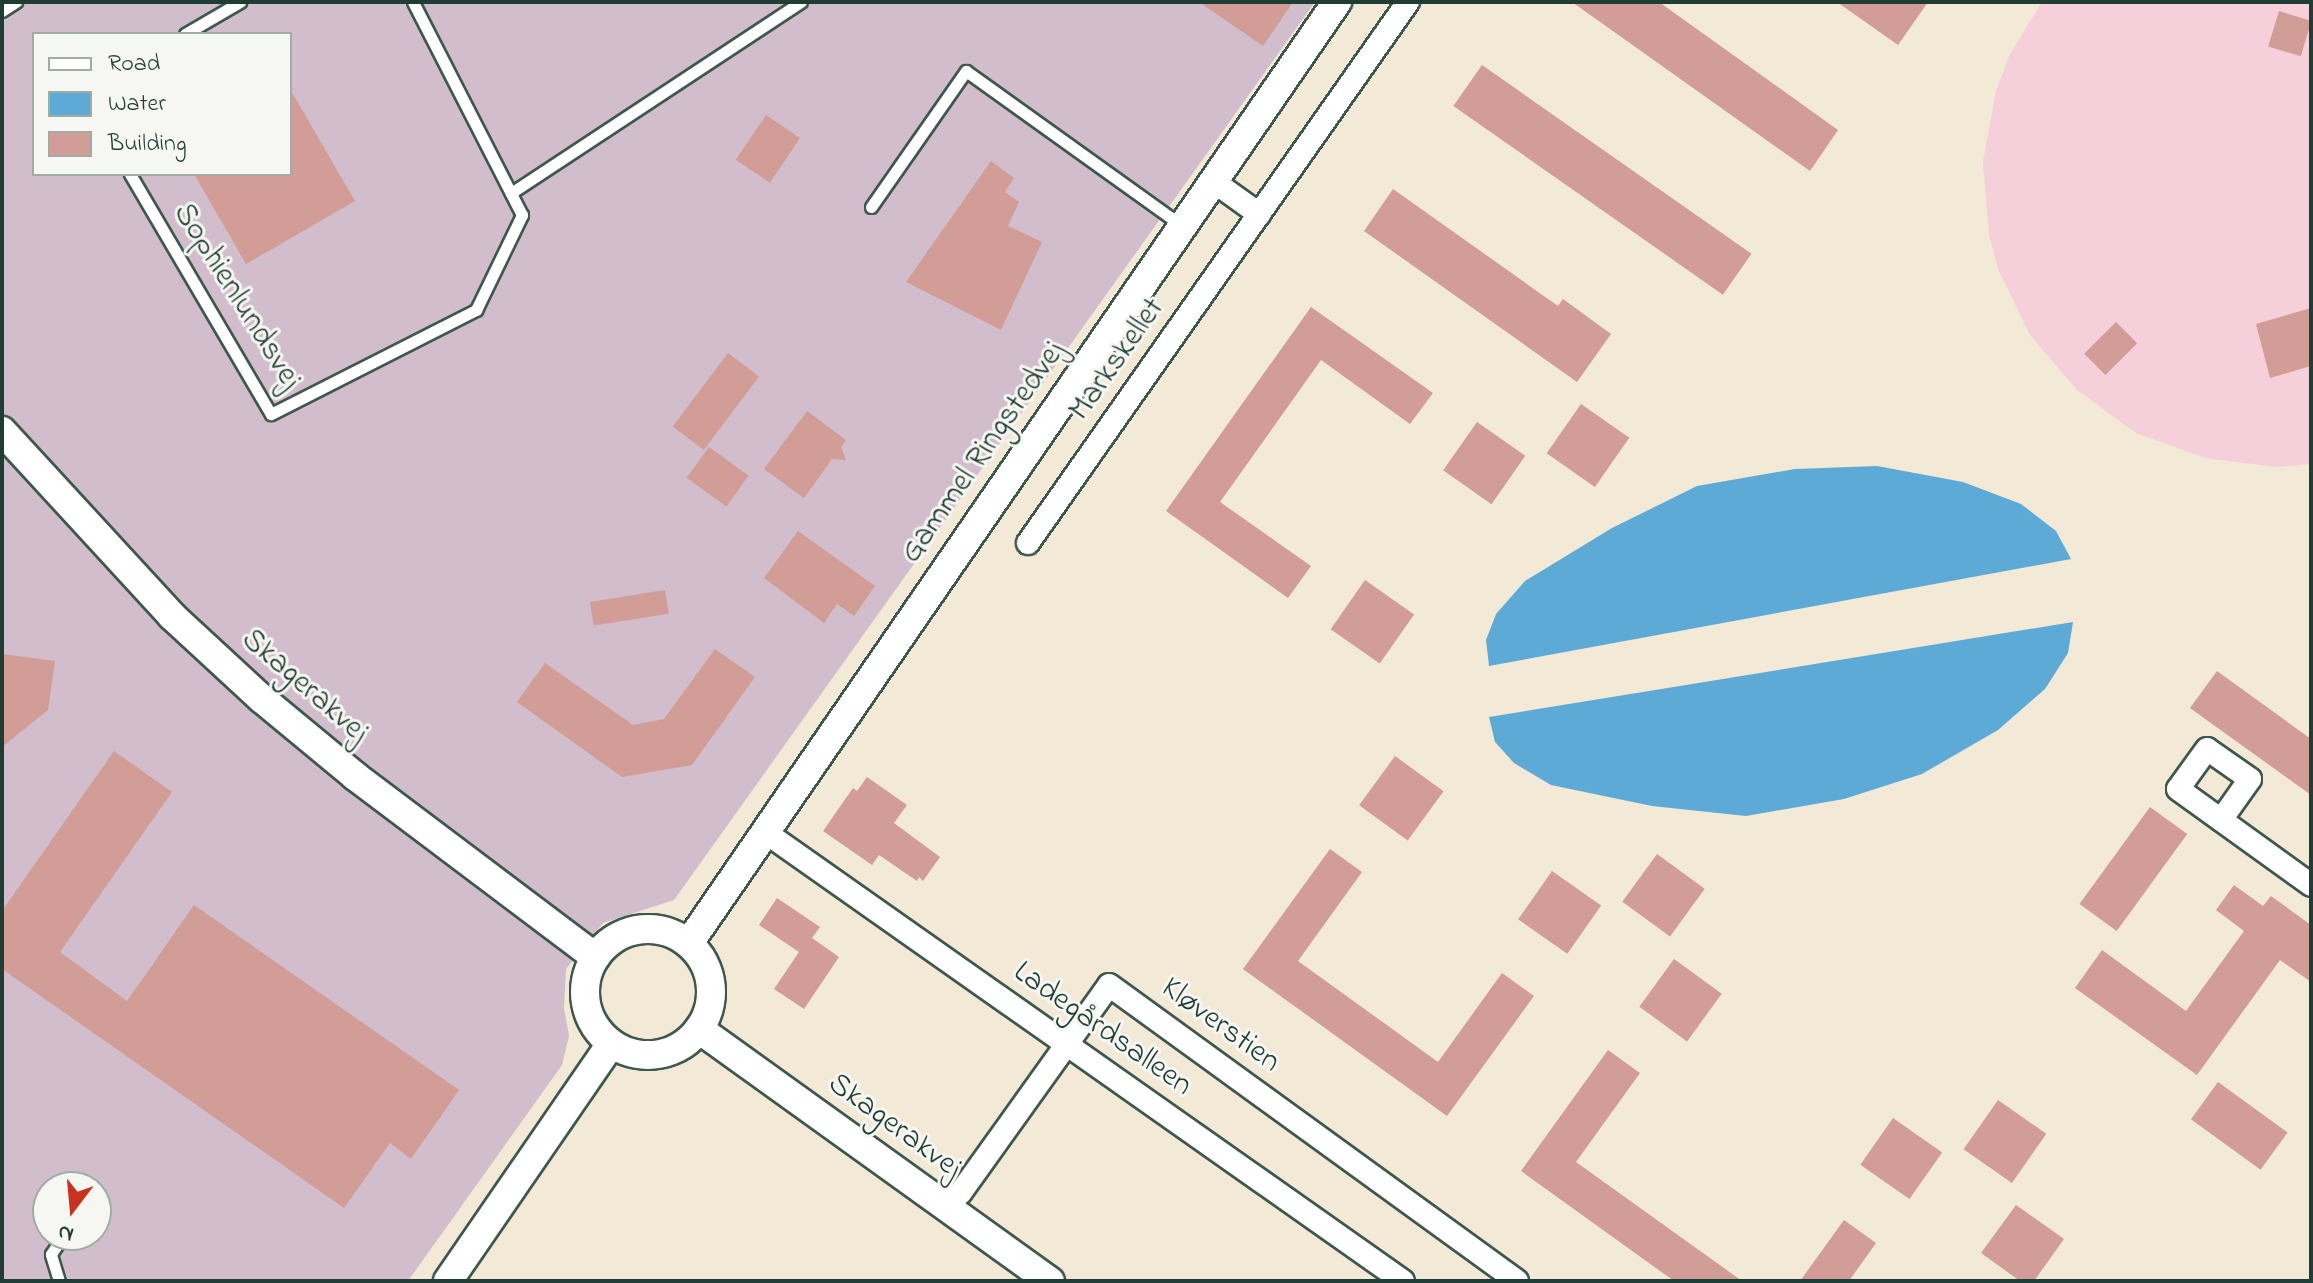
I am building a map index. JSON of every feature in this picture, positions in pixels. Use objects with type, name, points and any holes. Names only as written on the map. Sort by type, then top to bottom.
[{"type":"street","name":"Gammel Ringstedvej","points":[[689,943],[1337,2]]},
{"type":"street","name":"Markskellet","points":[[1028,543],[1408,2]]},
{"type":"street","points":[[1213,181],[1259,214]]},
{"type":"street","name":"Skagerakvej","points":[[2,431],[172,616],[262,699],[355,776],[595,957]]},
{"type":"street","points":[[2221,820],[2311,885]]},
{"type":"street","name":"Ladegårdsalleen","points":[[765,832],[1403,1281]]},
{"type":"street","points":[[639,929],[665,931],[689,943],[703,961],[711,984],[709,1007],[699,1029],[681,1046],[658,1055],[634,1054],[611,1044],[595,1026],[586,1003],[586,979],[595,957],[614,938],[639,929]]},
{"type":"street","name":"Kløverstien","points":[[946,1207],[961,1192],[1109,985],[1517,1281]]},
{"type":"street","name":"Skagerakvej","points":[[699,1029],[1050,1281]]},
{"type":"street","points":[[448,1281],[611,1044]]},
{"type":"lane","points":[[2,11],[16,2]]},
{"type":"lane","points":[[188,32],[240,2]]},
{"type":"lane","name":"Sophienlundsvej","points":[[131,176],[271,414],[476,310],[522,215],[413,2]]},
{"type":"lane","points":[[511,193],[801,2]]},
{"type":"lane","points":[[871,207],[966,71],[1182,225]]},
{"type":"lane","points":[[53,1251],[51,1254],[59,1281]]},
{"type":"shaded area","points":[[2,2],[1315,2],[674,900],[603,923],[566,969],[564,1008],[569,1036],[562,1065],[408,1281],[2,1281]]},
{"type":"shaded area","points":[[2042,2],[2311,2],[2311,464],[2277,467],[2205,458],[2136,433],[2077,390],[2030,335],[1998,269],[1989,234],[1983,162],[1996,91],[2009,56]]},
{"type":"water","points":[[1877,466],[1963,482],[2021,504],[2056,531],[2071,559],[1489,666],[1486,640],[1496,614],[1525,581],[1612,528],[1697,486],[1795,469]]},
{"type":"water","points":[[2073,622],[2068,653],[2045,689],[1998,730],[1922,774],[1844,799],[1746,816],[1652,806],[1551,785],[1514,763],[1495,742],[1489,717]]},
{"type":"building","points":[[1199,2],[1293,2],[1263,46]]},
{"type":"building","points":[[1572,2],[1659,2],[1838,130],[1810,171]]},
{"type":"building","points":[[1837,2],[1928,2],[1898,45]]},
{"type":"building","points":[[2279,11],[2311,21],[2301,56],[2268,46]]},
{"type":"building","points":[[1482,65],[1752,254],[1723,295],[1453,106]]},
{"type":"building","points":[[292,92],[355,201],[246,264],[195,176],[292,176]]},
{"type":"building","points":[[766,115],[800,138],[770,183],[736,160]]},
{"type":"building","points":[[991,161],[1014,178],[1005,192],[1019,202],[1008,226],[1042,242],[1001,330],[906,282]]},
{"type":"building","points":[[1393,189],[1558,306],[1563,299],[1611,334],[1577,382],[1364,231]]},
{"type":"building","points":[[1311,307],[1433,393],[1410,424],[1321,360],[1220,502],[1311,566],[1288,598],[1166,511]]},
{"type":"building","points":[[2311,308],[2311,366],[2270,378],[2256,324]]},
{"type":"building","points":[[2116,322],[2137,343],[2105,375],[2084,354]]},
{"type":"building","points":[[728,353],[759,376],[704,450],[673,426]]},
{"type":"building","points":[[1581,404],[1629,438],[1595,487],[1547,453]]},
{"type":"building","points":[[807,411],[846,440],[841,447],[846,460],[832,459],[804,498],[764,469]]},
{"type":"building","points":[[1477,422],[1525,456],[1491,504],[1443,470]]},
{"type":"building","points":[[709,447],[749,476],[726,507],[687,478]]},
{"type":"building","points":[[798,531],[875,586],[854,616],[837,604],[824,623],[764,578]]},
{"type":"building","points":[[1365,580],[1414,614],[1380,664],[1331,629]]},
{"type":"building","points":[[665,590],[669,614],[594,626],[590,602]]},
{"type":"building","points":[[715,649],[755,677],[692,765],[622,777],[517,702],[545,663],[633,725],[664,719]]},
{"type":"building","points":[[2,654],[55,661],[48,710],[2,747]]},
{"type":"building","points":[[2217,671],[2311,739],[2311,795],[2190,708]]},
{"type":"building","points":[[114,751],[172,792],[60,952],[127,1001],[194,905],[459,1090],[411,1159],[390,1143],[344,1208],[2,969],[2,911]]},
{"type":"building","points":[[1395,756],[1444,791],[1408,841],[1359,805]]},
{"type":"building","points":[[867,777],[907,805],[894,823],[940,857],[923,881],[919,877],[917,881],[879,855],[872,865],[823,831],[853,788],[857,791]]},
{"type":"building","points":[[2150,807],[2187,834],[2117,931],[2079,904]]},
{"type":"building","points":[[1330,849],[1362,872],[1298,961],[1438,1062],[1502,973],[1534,996],[1447,1116],[1243,969]]},
{"type":"building","points":[[1657,854],[1705,889],[1670,936],[1622,902]]},
{"type":"building","points":[[1552,871],[1601,905],[1567,954],[1518,919]]},
{"type":"building","points":[[2234,885],[2263,906],[2271,896],[2311,925],[2311,982],[2280,960],[2197,1075],[2075,988],[2102,950],[2186,1011],[2244,931],[2216,910]]},
{"type":"building","points":[[777,898],[820,927],[812,938],[839,957],[804,1009],[774,989],[799,952],[759,925]]},
{"type":"building","points":[[1674,959],[1722,994],[1687,1041],[1639,1007]]},
{"type":"building","points":[[1608,1050],[1640,1073],[1576,1162],[1742,1281],[1674,1281],[1521,1171]]},
{"type":"building","points":[[2218,1082],[2288,1133],[2261,1170],[2191,1119]]},
{"type":"building","points":[[1998,1100],[2046,1134],[2012,1183],[1964,1149]]},
{"type":"building","points":[[1893,1118],[1942,1152],[1909,1199],[1860,1165]]},
{"type":"building","points":[[2016,1205],[2064,1239],[2034,1281],[2020,1281],[1981,1253]]},
{"type":"building","points":[[1844,1220],[1876,1243],[1849,1281],[1800,1281]]}]
